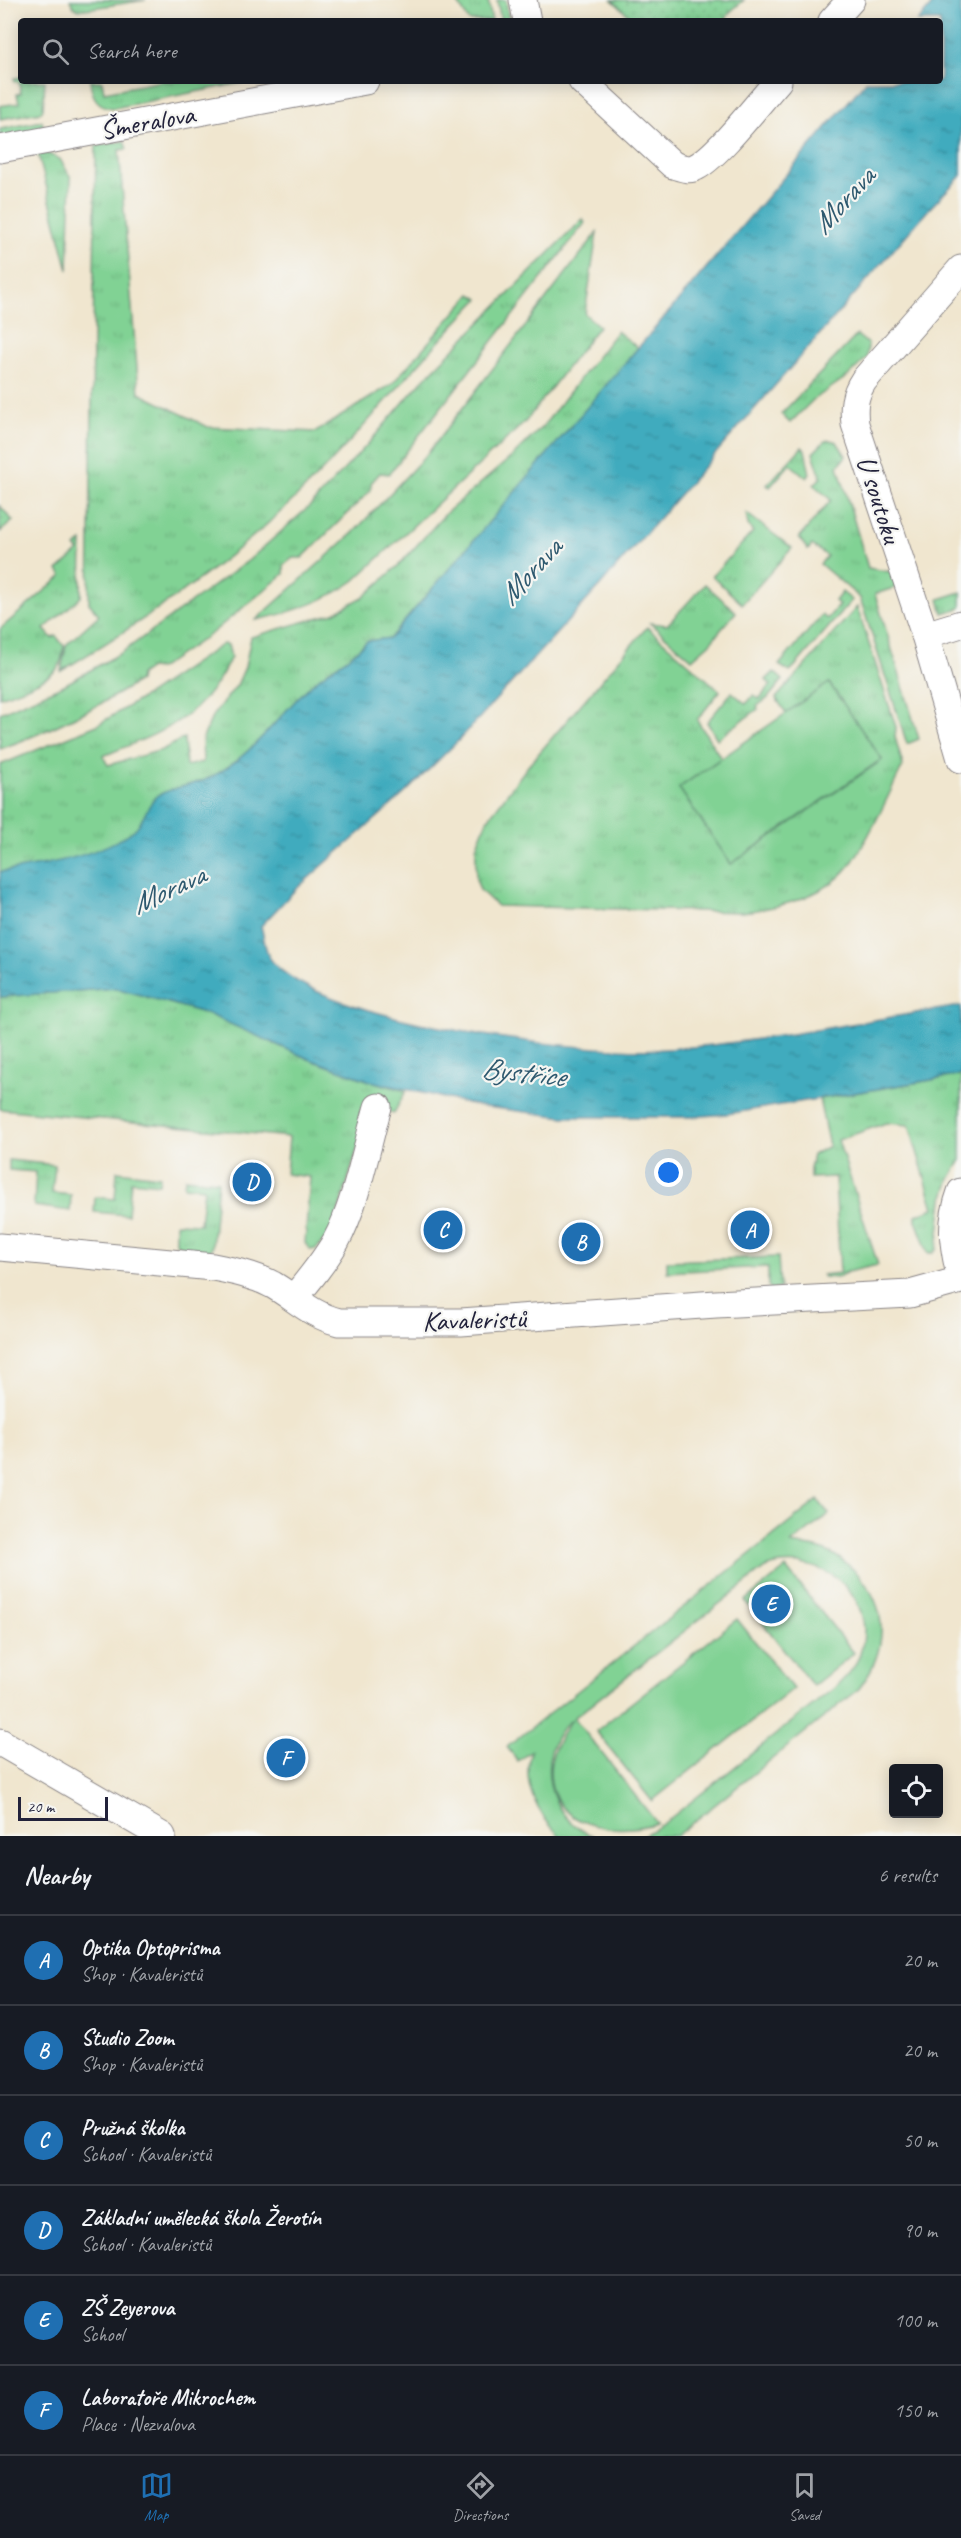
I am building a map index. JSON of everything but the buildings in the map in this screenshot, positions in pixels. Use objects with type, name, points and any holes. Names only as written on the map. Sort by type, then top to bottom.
[{"type":"street","points":[[523,0],[526,18]]},
{"type":"street","points":[[835,18],[851,0]]},
{"type":"street","name":"Šmeralova","points":[[0,149],[349,84]]},
{"type":"street","points":[[585,84],[673,165],[686,169],[694,168],[712,154],[775,84]]},
{"type":"street","name":"U soutoku","points":[[961,269],[864,380],[854,402],[855,424],[925,635],[961,759]]},
{"type":"street","points":[[925,635],[961,624]]},
{"type":"street","points":[[294,1298],[320,1267],[337,1239],[350,1206],[378,1107]]},
{"type":"street","points":[[961,1192],[952,1225],[953,1245],[961,1279]]},
{"type":"street","name":"Kavaleristů","points":[[0,1247],[213,1267],[253,1276],[294,1298],[323,1319],[339,1322],[461,1322],[716,1304],[910,1294],[961,1279]]},
{"type":"street","points":[[0,1742],[162,1836]]},
{"type":"green space","points":[[70,0],[146,0],[79,10],[74,8]]},
{"type":"green space","points":[[456,0],[488,0],[491,18],[467,18]]},
{"type":"green space","points":[[497,0],[506,0],[509,18],[500,18]]},
{"type":"green space","points":[[612,0],[744,0],[727,18],[632,18]]},
{"type":"green space","points":[[20,84],[45,84],[41,112],[0,119],[0,106],[19,103],[17,94],[21,93]]},
{"type":"green space","points":[[91,84],[103,84],[104,92],[146,84],[236,84],[114,108],[103,106],[92,92]]},
{"type":"green space","points":[[42,121],[44,130],[0,138],[0,129]]},
{"type":"green space","points":[[124,141],[127,149],[119,150],[139,393],[208,427],[316,432],[392,384],[471,294],[479,299],[315,479],[264,527],[180,593],[61,671],[66,645],[99,615],[89,603],[96,146]]},
{"type":"green space","points":[[46,153],[60,159],[71,178],[68,270],[38,154]]},
{"type":"green space","points":[[583,219],[585,223],[389,474],[380,473],[371,483],[371,490],[302,558],[293,558],[284,565],[284,574],[212,633],[159,669],[150,668],[140,675],[139,681],[71,719],[0,749],[0,713],[64,685],[121,653],[249,560],[311,505],[421,382]]},
{"type":"green space","points":[[597,233],[585,314],[599,326],[526,421],[354,581],[307,606],[256,620],[353,533],[428,453]]},
{"type":"green space","points":[[617,331],[638,348],[390,638],[367,641],[317,680],[251,748],[224,770],[157,796],[138,827],[119,840],[70,859],[0,872],[0,765],[97,725],[147,695],[223,644],[228,645],[231,657],[220,678],[194,709],[179,721],[162,730],[103,756],[108,765],[162,750],[184,738],[186,766],[203,762],[202,740],[213,715],[237,685],[245,667],[251,637],[334,613],[365,596],[399,565],[446,513],[515,454],[544,425]]},
{"type":"green space","points":[[857,335],[868,344],[867,358],[848,376],[813,400],[790,423],[781,414]]},
{"type":"green space","points":[[825,441],[837,442],[846,456],[838,466],[868,568],[891,572],[897,587],[875,594],[919,739],[907,744],[860,598],[820,564],[827,556],[812,545],[808,550],[799,538],[831,500],[814,485],[821,477],[813,453]]},
{"type":"green space","points":[[802,447],[805,450],[810,474],[807,478],[790,464],[770,487],[767,485]]},
{"type":"green space","points":[[0,506],[13,521],[0,532]]},
{"type":"green space","points":[[746,513],[792,548],[742,604],[712,576],[753,532],[748,525]]},
{"type":"green space","points":[[82,542],[81,597],[44,629],[52,638],[56,636],[64,646],[59,666],[39,682],[0,697],[0,629],[62,576],[58,570],[79,551],[75,547]]},
{"type":"green space","points":[[705,584],[736,612],[709,644],[692,659],[650,623],[667,625]]},
{"type":"green space","points":[[842,592],[852,600],[790,672],[779,665],[822,615],[827,619],[839,605],[835,601]]},
{"type":"green space","points":[[961,592],[961,608],[943,613],[939,599]]},
{"type":"green space","points":[[857,607],[896,727],[895,737],[903,766],[860,850],[843,873],[832,883],[804,898],[742,912],[497,906],[480,890],[476,879],[476,848],[487,820],[528,766],[647,627],[720,691],[697,720],[721,758],[679,788],[731,864],[882,760],[829,683],[786,713],[776,698]]},
{"type":"green space","points":[[774,672],[783,680],[767,699],[757,706],[758,709],[717,739],[707,722],[732,692],[746,704],[754,695],[759,699],[771,685],[766,680]]},
{"type":"green space","points":[[829,683],[882,759],[731,864],[679,788]]},
{"type":"green space","points":[[116,988],[208,1014],[309,1059],[406,1091],[394,1113],[370,1107],[332,1233],[316,1249],[310,1250],[305,1243],[310,1177],[286,1174],[289,1137],[0,1109],[0,997]]},
{"type":"green space","points":[[961,1075],[961,1160],[950,1179],[943,1199],[937,1249],[933,1253],[928,1253],[916,1220],[916,1215],[934,1208],[909,1125],[886,1123],[838,1140],[878,1265],[847,1272],[837,1278],[823,1277],[822,1275],[840,1273],[835,1177],[810,1178],[813,1155],[829,1146],[819,1099]]},
{"type":"green space","points":[[9,1160],[55,1165],[52,1193],[71,1195],[70,1211],[34,1206],[36,1172],[9,1170]]},
{"type":"green space","points":[[117,1171],[160,1176],[159,1184],[131,1181],[128,1215],[94,1212],[95,1197],[115,1199]]},
{"type":"green space","points":[[185,1178],[218,1181],[210,1251],[179,1246],[176,1243],[176,1223],[200,1224],[204,1188],[184,1186]]},
{"type":"green space","points":[[778,1257],[780,1288],[771,1290],[768,1285],[768,1267],[667,1272],[667,1261]]},
{"type":"green space","points":[[818,1500],[829,1514],[791,1544],[823,1550],[845,1562],[868,1587],[880,1616],[881,1631],[875,1661],[858,1690],[676,1836],[642,1836],[663,1824],[833,1689],[855,1665],[863,1643],[863,1622],[857,1602],[845,1586],[829,1574],[810,1566],[788,1564],[765,1568],[574,1718],[657,1823],[640,1827],[605,1827],[573,1816],[561,1805],[553,1791],[551,1764],[557,1743],[572,1719],[559,1733],[552,1749],[549,1766],[550,1784],[555,1800],[565,1815],[578,1828],[594,1836],[560,1836],[544,1818],[533,1797],[528,1775],[531,1751],[518,1761],[507,1747]]},
{"type":"green space","points":[[786,1568],[854,1653],[813,1686],[745,1601]]},
{"type":"green space","points":[[737,1619],[793,1689],[652,1801],[596,1731]]},
{"type":"water","points":[[936,0],[961,0],[961,176],[930,208],[600,586],[459,740],[404,794],[294,891],[261,926],[271,960],[299,982],[343,1002],[398,1018],[459,1031],[579,1047],[630,1050],[705,1046],[961,1006],[961,1075],[727,1114],[690,1117],[564,1117],[479,1106],[370,1081],[309,1059],[208,1014],[116,988],[0,997],[0,872],[70,858],[120,839],[137,827],[157,796],[224,770],[251,748],[317,680],[367,641],[390,638],[863,84],[943,84],[943,18],[921,18]]},
{"type":"place","name":"Základní umělecká škola Žerotín","points":[[252,1182]]},
{"type":"place","name":"Pružná školka","points":[[443,1230]]},
{"type":"place","name":"Optika Optoprisma","points":[[750,1230]]},
{"type":"place","name":"Studio Zoom","points":[[581,1242]]},
{"type":"place","name":"ZŠ Zeyerova","points":[[771,1604]]},
{"type":"place","name":"Laboratoře Mikrochem","points":[[286,1758]]},
{"type":"water label","name":"Morava","points":[[843,200]]},
{"type":"water label","name":"Morava","points":[[530,571]]},
{"type":"water label","name":"Morava","points":[[168,889]]},
{"type":"water label","name":"Bystřice","points":[[523,1072]]}]
